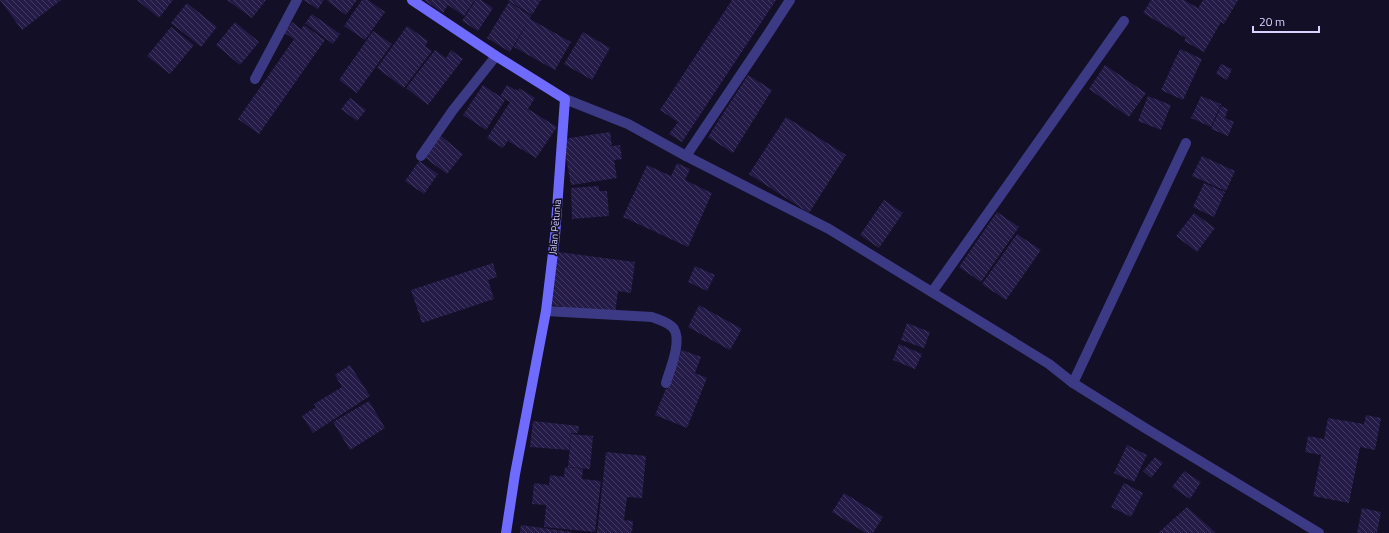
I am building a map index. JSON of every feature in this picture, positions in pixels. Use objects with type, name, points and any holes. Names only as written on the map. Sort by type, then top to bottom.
[{"type":"street","points":[[255,79],[297,0]]},
{"type":"street","points":[[412,0],[496,56],[565,98],[628,124],[686,156],[829,229],[1049,364],[1073,383],[1319,533]]},
{"type":"street","points":[[686,156],[790,0]]},
{"type":"street","points":[[932,292],[1124,21]]},
{"type":"street","points":[[421,156],[453,110],[496,56]]},
{"type":"street","name":"Jalan Petunia","points":[[506,533],[516,466],[546,312],[555,236],[565,98]]},
{"type":"street","points":[[1073,383],[1186,143]]},
{"type":"street","points":[[546,312],[652,317],[667,322],[674,329],[676,347],[666,383]]},
{"type":"building","points":[[0,0],[61,0],[22,30]]},
{"type":"building","points":[[137,0],[173,0],[159,18]]},
{"type":"building","points":[[227,0],[266,0],[252,18]]},
{"type":"building","points":[[303,0],[324,0],[318,9]]},
{"type":"building","points":[[357,0],[346,15],[327,1]]},
{"type":"building","points":[[362,0],[368,0],[385,12],[365,40],[344,26]]},
{"type":"building","points":[[424,0],[475,0],[464,16],[448,5],[443,13]]},
{"type":"building","points":[[476,0],[481,0],[493,8],[478,31],[462,21]]},
{"type":"building","points":[[507,0],[541,0],[532,15]]},
{"type":"building","points":[[732,0],[776,0],[682,142],[669,134],[678,122],[660,110]]},
{"type":"building","points":[[1151,0],[1184,0],[1198,8],[1203,0],[1238,0],[1224,24],[1221,22],[1204,52],[1184,41],[1186,38],[1143,13]]},
{"type":"building","points":[[509,2],[531,16],[530,19],[571,42],[555,70],[514,47],[527,23],[510,52],[487,38]]},
{"type":"building","points":[[187,3],[217,27],[201,47],[171,23]]},
{"type":"building","points":[[312,14],[340,34],[333,44],[305,23]]},
{"type":"building","points":[[235,22],[259,42],[240,65],[216,45]]},
{"type":"building","points":[[292,22],[301,29],[304,25],[325,40],[259,134],[238,119],[294,39],[284,33]]},
{"type":"building","points":[[407,26],[428,41],[425,46],[432,51],[404,88],[377,68]]},
{"type":"building","points":[[171,27],[194,45],[170,74],[147,56]]},
{"type":"building","points":[[373,31],[392,44],[357,93],[339,80]]},
{"type":"building","points":[[583,32],[610,48],[592,80],[564,64]]},
{"type":"building","points":[[1180,49],[1202,59],[1183,100],[1161,90]]},
{"type":"building","points":[[435,50],[446,58],[451,50],[463,59],[428,105],[406,88]]},
{"type":"building","points":[[1221,64],[1232,69],[1227,80],[1216,74]]},
{"type":"building","points":[[1105,65],[1146,93],[1129,117],[1089,89]]},
{"type":"building","points":[[748,75],[772,90],[733,153],[708,137]]},
{"type":"building","points":[[483,85],[505,100],[486,130],[463,115]]},
{"type":"building","points":[[507,85],[518,91],[519,88],[535,98],[528,109],[557,127],[536,158],[508,141],[513,133],[503,148],[487,138],[510,102],[500,96]]},
{"type":"building","points":[[1148,96],[1171,105],[1161,130],[1138,121]]},
{"type":"building","points":[[1201,96],[1221,104],[1211,127],[1191,118]]},
{"type":"building","points":[[350,98],[366,110],[357,121],[341,109]]},
{"type":"building","points":[[1221,106],[1228,109],[1225,118],[1234,122],[1228,136],[1211,129]]},
{"type":"building","points":[[786,117],[846,155],[809,213],[749,174]]},
{"type":"building","points":[[610,132],[612,146],[620,145],[622,159],[614,160],[617,178],[571,185],[563,139]]},
{"type":"building","points":[[441,136],[463,154],[447,174],[424,157]]},
{"type":"building","points":[[1202,156],[1235,171],[1226,191],[1192,176]]},
{"type":"building","points":[[419,161],[438,174],[424,194],[405,181]]},
{"type":"building","points":[[677,163],[690,169],[685,180],[712,193],[688,247],[623,217],[647,165],[671,176]]},
{"type":"building","points":[[1204,183],[1225,192],[1214,217],[1193,207]]},
{"type":"building","points":[[599,186],[599,191],[607,191],[609,216],[572,219],[571,188]]},
{"type":"building","points":[[884,200],[903,213],[879,248],[860,235]]},
{"type":"building","points":[[997,212],[1019,227],[981,282],[959,267]]},
{"type":"building","points":[[1194,213],[1215,228],[1197,252],[1176,236]]},
{"type":"building","points":[[1017,234],[1041,250],[1006,300],[982,284]]},
{"type":"building","points":[[558,252],[635,262],[631,293],[618,291],[615,314],[550,305]]},
{"type":"building","points":[[493,263],[497,277],[488,280],[494,299],[422,323],[411,290]]},
{"type":"building","points":[[695,266],[715,275],[707,291],[688,282]]},
{"type":"building","points":[[699,305],[742,329],[730,350],[688,327]]},
{"type":"building","points":[[907,323],[930,332],[924,348],[901,340]]},
{"type":"building","points":[[899,344],[922,354],[915,369],[893,360]]},
{"type":"building","points":[[682,350],[701,357],[695,373],[707,378],[687,428],[655,415]]},
{"type":"building","points":[[350,365],[370,396],[313,433],[302,416],[316,407],[314,404],[342,387],[335,375]]},
{"type":"building","points":[[369,401],[385,428],[350,450],[333,422]]},
{"type":"building","points":[[1366,415],[1381,418],[1375,450],[1360,447],[1349,503],[1313,496],[1321,455],[1305,452],[1308,436],[1324,439],[1328,418],[1364,424]]},
{"type":"building","points":[[533,421],[579,426],[578,433],[571,433],[569,450],[530,447]]},
{"type":"building","points":[[571,434],[593,436],[590,469],[568,467]]},
{"type":"building","points":[[1127,445],[1147,455],[1134,482],[1114,473]]},
{"type":"building","points":[[606,452],[646,456],[642,498],[627,497],[624,520],[633,521],[632,533],[597,533]]},
{"type":"building","points":[[1155,457],[1163,463],[1151,478],[1143,471]]},
{"type":"building","points":[[565,467],[583,469],[582,479],[601,481],[595,532],[544,527],[546,505],[532,504],[534,483],[549,485],[550,475],[564,477]]},
{"type":"building","points":[[1184,471],[1201,482],[1190,499],[1172,487]]},
{"type":"building","points":[[1124,483],[1143,493],[1131,517],[1111,507]]},
{"type":"building","points":[[844,493],[883,517],[873,533],[866,533],[832,512]]},
{"type":"building","points":[[1187,507],[1216,533],[1158,533]]},
{"type":"building","points":[[1362,508],[1381,512],[1377,533],[1357,533]]},
{"type":"building","points":[[521,525],[571,532],[571,533],[520,533]]}]
